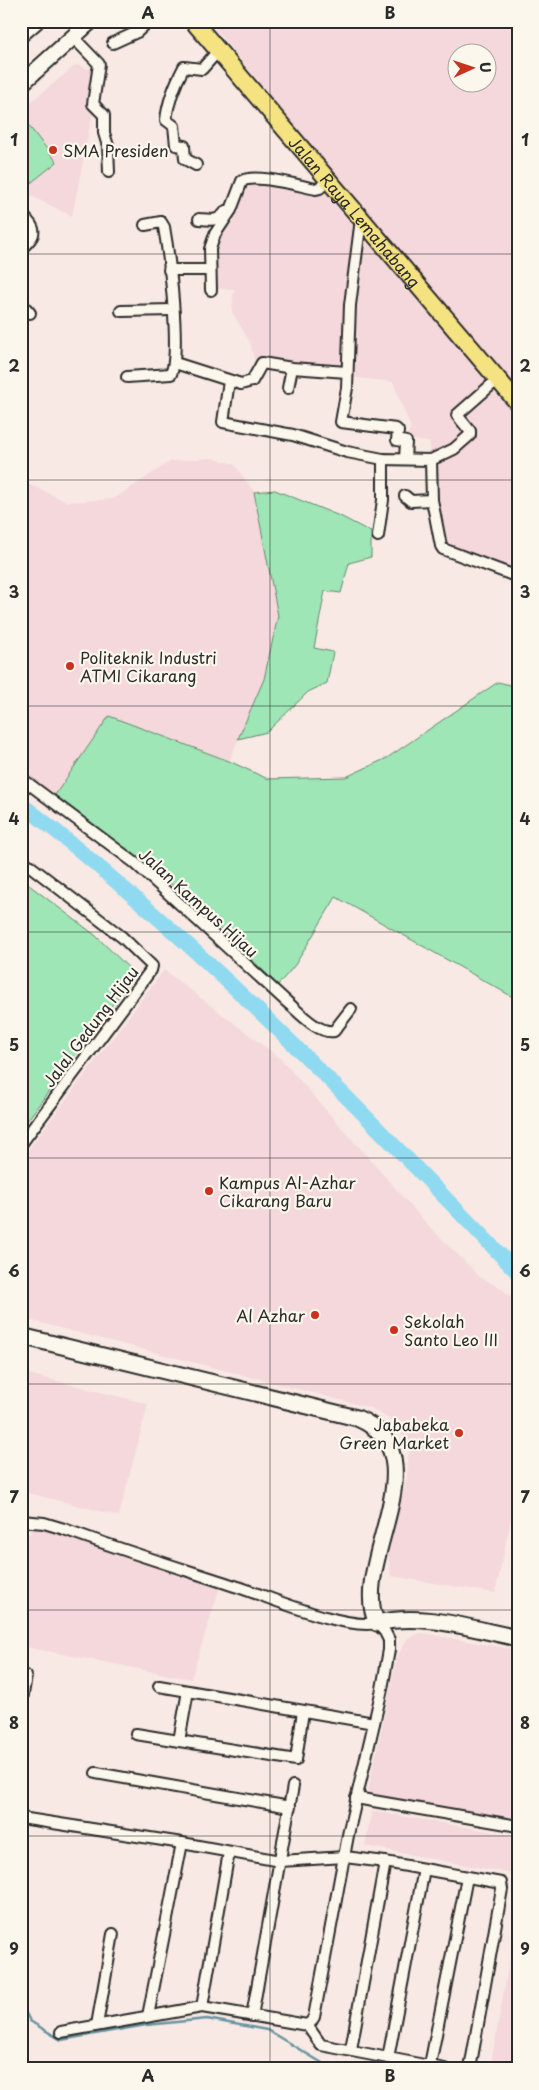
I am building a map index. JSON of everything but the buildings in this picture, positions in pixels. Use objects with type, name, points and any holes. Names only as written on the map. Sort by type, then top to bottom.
[{"type":"main road","name":"Jalan Raya Lemahabang","points":[[193,21],[518,402]]},
{"type":"street","points":[[21,34],[36,21]]},
{"type":"street","points":[[113,43],[136,32],[149,21]]},
{"type":"street","points":[[21,84],[80,27],[99,64],[93,104],[104,116],[104,133],[108,146],[109,172]]},
{"type":"street","points":[[196,165],[184,159],[184,146],[176,144],[174,126],[166,120],[168,106],[184,67],[202,70],[218,51]]},
{"type":"street","points":[[199,219],[215,221],[222,217],[241,184],[246,179],[262,179],[316,189],[320,188],[327,180]]},
{"type":"street","points":[[210,290],[211,244],[231,210],[241,184]]},
{"type":"street","points":[[21,213],[34,228],[33,238],[21,248]]},
{"type":"street","points":[[361,219],[350,305],[347,372],[341,422],[396,429],[398,431],[397,440],[406,442],[406,459]]},
{"type":"street","points":[[127,377],[170,374],[175,364],[173,310],[164,224],[161,222],[145,225]]},
{"type":"street","points":[[169,270],[210,270]]},
{"type":"street","points":[[21,304],[30,313]]},
{"type":"street","points":[[120,311],[173,310]]},
{"type":"street","points":[[175,364],[241,384],[252,381],[262,363],[292,368],[347,372]]},
{"type":"street","points":[[288,388],[292,368]]},
{"type":"street","points":[[229,381],[223,422],[293,435],[347,452],[382,459],[431,460],[454,449],[470,435],[470,432],[457,415],[498,379]]},
{"type":"street","points":[[378,536],[383,500],[382,459]]},
{"type":"street","points":[[431,460],[432,500],[439,538],[444,549],[518,578]]},
{"type":"street","points":[[405,496],[411,501],[432,500]]},
{"type":"street","name":"Jalan Kampus Hijau","points":[[21,778],[136,863],[287,1002],[324,1031],[334,1030],[351,1009]]},
{"type":"street","name":"Jalal Gedung Hijau","points":[[21,859],[122,937],[152,966],[151,970],[21,1144]]},
{"type":"street","points":[[21,1336],[357,1418],[377,1431],[390,1448],[394,1475],[392,1498],[372,1587],[373,1608],[377,1623],[386,1632],[389,1640],[389,1650],[356,1798],[314,2017],[307,2025]]},
{"type":"street","points":[[21,1521],[44,1523],[64,1529],[294,1607],[348,1623],[365,1625],[394,1619],[419,1620],[445,1623],[518,1638]]},
{"type":"street","points":[[21,1675],[26,1676],[21,1706]]},
{"type":"street","points":[[159,1686],[374,1723]]},
{"type":"street","points":[[179,1741],[188,1691]]},
{"type":"street","points":[[136,1734],[296,1760],[303,1711]]},
{"type":"street","points":[[96,1773],[290,1807]]},
{"type":"street","points":[[252,2016],[293,1786]]},
{"type":"street","points":[[356,1798],[518,1826]]},
{"type":"street","points":[[21,1818],[182,1843],[280,1861],[344,1857],[385,1862],[499,1882],[502,1886],[470,2069]]},
{"type":"street","points":[[148,2016],[182,1843]]},
{"type":"street","points":[[202,2006],[229,1852]]},
{"type":"street","points":[[351,2050],[385,1862]]},
{"type":"street","points":[[388,2058],[424,1869]]},
{"type":"street","points":[[430,2066],[468,1877]]},
{"type":"street","points":[[97,2026],[113,1934]]},
{"type":"street","points":[[62,2032],[202,2006],[307,2025],[321,2045],[445,2069]]},
{"type":"shaded area","points":[[209,21],[518,21],[518,578],[446,549],[432,502],[433,462],[429,442],[404,439],[411,428],[393,382],[255,363],[250,342],[232,312],[234,289],[211,289],[212,252],[250,185],[271,181],[324,195],[344,189]]},
{"type":"shaded area","name":"SMA Presiden","points":[[76,65],[101,72],[72,216],[21,191],[21,110]]},
{"type":"shaded area","name":"Politeknik Industri ATMI Cikarang","points":[[212,458],[234,464],[254,492],[278,616],[264,679],[229,761],[109,717],[55,795],[21,770],[21,481],[68,502],[114,499],[171,461]]},
{"type":"shaded area","name":"Kampus Al-Azhar Cikarang Baru","points":[[164,970],[281,1059],[426,1223],[480,1277],[502,1289],[518,1303],[518,1487],[495,1593],[391,1576],[388,1555],[407,1477],[409,1446],[393,1421],[371,1408],[21,1318],[21,1159]]},
{"type":"shaded area","points":[[21,1372],[148,1404],[119,1516],[21,1491]]},
{"type":"shaded area","points":[[37,1518],[222,1580],[191,1679],[21,1646],[21,1534],[30,1534]]},
{"type":"shaded area","points":[[421,1633],[518,1650],[518,1823],[367,1796],[397,1657],[408,1638]]},
{"type":"shaded area","points":[[372,1811],[518,1836],[518,1875],[365,1846]]},
{"type":"shaded area","points":[[518,1911],[518,2069],[490,2069]]},
{"type":"green space","points":[[25,121],[57,162],[22,190],[21,124]]},
{"type":"green space","points":[[275,490],[342,517],[371,532],[371,557],[349,563],[341,593],[325,591],[314,648],[333,652],[327,683],[308,692],[267,732],[238,739],[264,679],[278,616],[254,492]]},
{"type":"green space","points":[[498,682],[518,687],[518,1000],[336,897],[295,965],[278,985],[183,893],[55,795],[109,716],[229,761],[268,779],[346,777],[387,758]]},
{"type":"green space","points":[[21,879],[95,935],[135,974],[21,1129]]},
{"type":"waterway","points":[[21,804],[149,910],[245,997],[518,1273]]},
{"type":"waterway","points":[[21,2004],[30,2021],[61,2040],[146,2025],[207,2019],[267,2030],[324,2064],[348,2069]]},
{"type":"place","name":"SMA Presiden","points":[[53,150]]},
{"type":"place","name":"Politeknik Industri ATMI Cikarang","points":[[70,666]]},
{"type":"place","name":"Kampus Al-Azhar Cikarang Baru","points":[[209,1191]]},
{"type":"place","name":"Al Azhar","points":[[315,1315]]},
{"type":"place","name":"Sekolah Santo Leo III","points":[[394,1330]]},
{"type":"place","name":"Jababeka Green Market","points":[[459,1433]]}]
